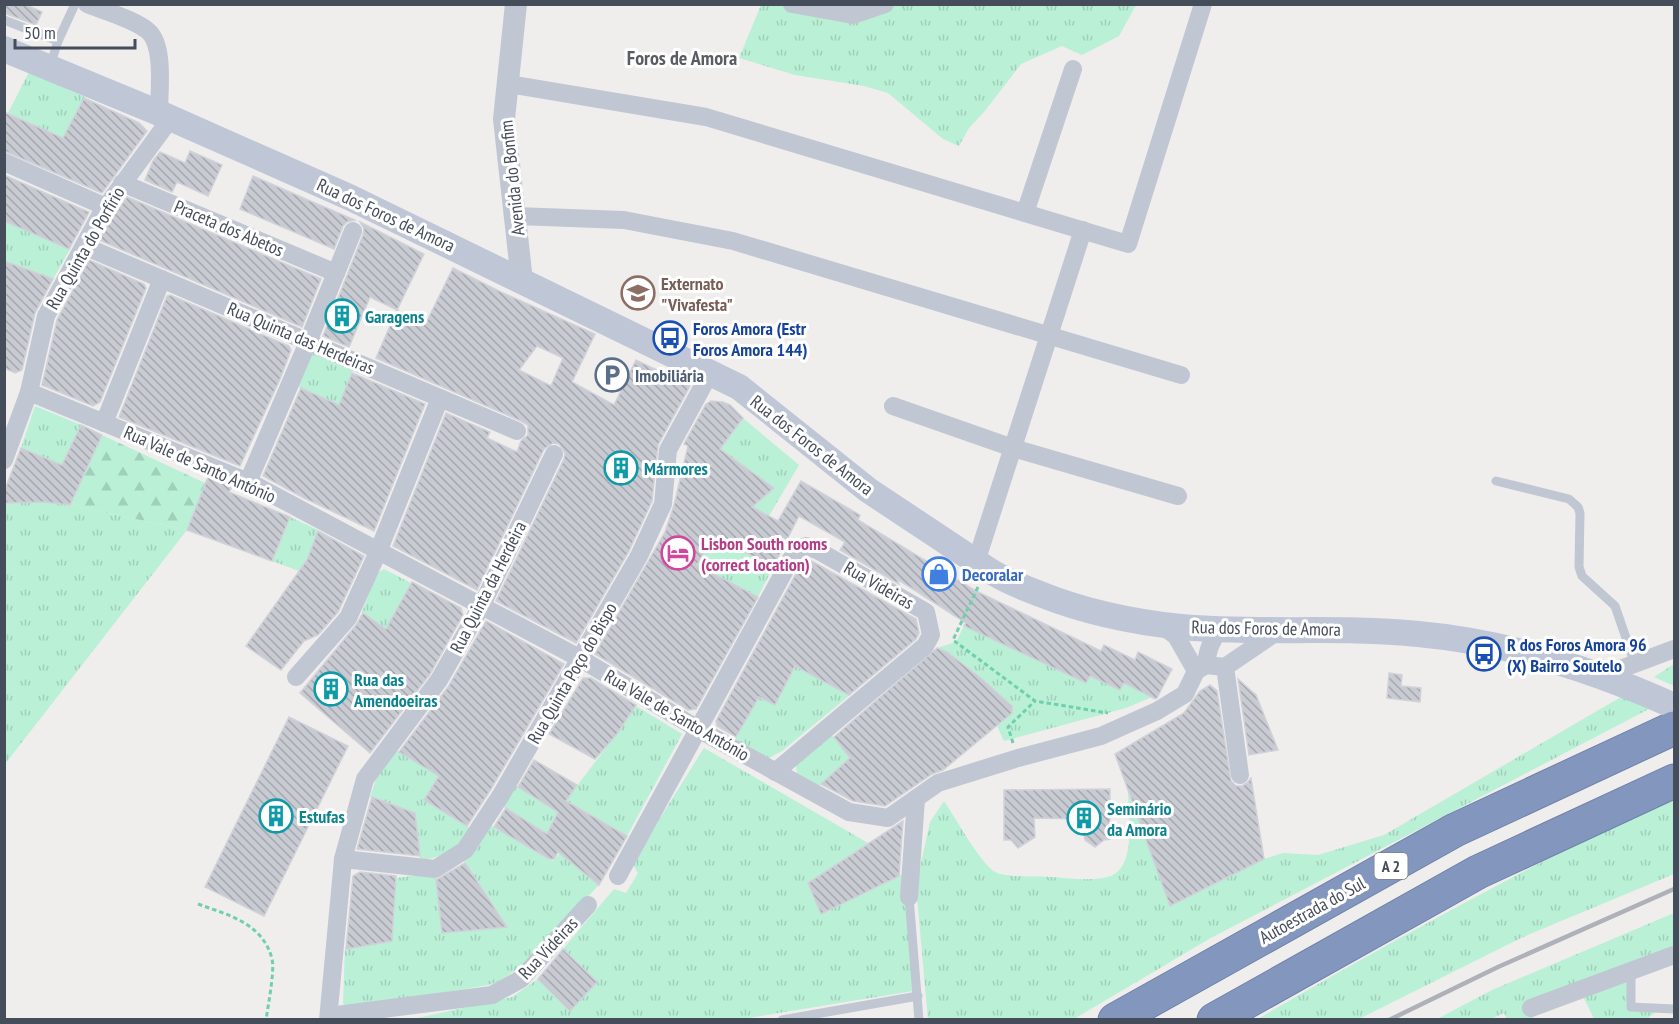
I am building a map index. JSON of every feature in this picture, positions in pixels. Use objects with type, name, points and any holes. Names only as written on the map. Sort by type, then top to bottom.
[{"type":"highway","name":"Autoestrada do Sul","points":[[1115,1020],[1455,830],[1674,728]]},
{"type":"highway","points":[[1214,1020],[1478,872],[1674,781]]},
{"type":"main road","name":"Rua dos Foros de Amora","points":[[4,49],[349,196],[739,387],[868,490],[1002,579],[1072,607],[1159,624],[1220,629],[1373,630],[1462,639],[1567,664],[1664,702]]},
{"type":"street","points":[[87,4],[149,32],[158,46],[165,116]]},
{"type":"street","name":"Avenida do Bonfim","points":[[516,4],[504,119],[522,281]]},
{"type":"street","points":[[792,4],[853,15],[885,4]]},
{"type":"street","points":[[508,84],[706,117],[1128,244],[1203,4]]},
{"type":"street","points":[[1025,213],[1073,69]]},
{"type":"street","name":"Rua Quinta do Porfírio","points":[[4,460],[29,392],[46,316],[106,207],[165,116]]},
{"type":"street","points":[[4,162],[106,207]]},
{"type":"street","name":"Praceta dos Abetos","points":[[122,183],[336,273]]},
{"type":"street","points":[[516,216],[624,220],[733,241],[1180,375]]},
{"type":"street","points":[[981,565],[1012,448],[1083,230]]},
{"type":"street","points":[[248,482],[308,342],[352,231]]},
{"type":"street","name":"Rua Quinta das Herdeiras","points":[[84,246],[517,431]]},
{"type":"street","points":[[104,423],[162,279]]},
{"type":"street","name":"Rua Quinta Poço do Bispo","points":[[343,859],[435,869],[465,850],[501,795],[639,556],[663,504],[668,450],[710,373]]},
{"type":"street","name":"Rua Vale de Santo António","points":[[29,392],[248,482],[581,659],[699,729],[849,812],[888,818],[938,783],[1018,758],[1101,736],[1157,711],[1185,694],[1209,668]]},
{"type":"street","points":[[296,677],[348,618],[378,552],[440,398]]},
{"type":"street","points":[[893,406],[1012,448],[1178,496]]},
{"type":"street","name":"Rua Quinta da Herdeira","points":[[329,1018],[343,859],[365,778],[439,680],[482,605],[554,454]]},
{"type":"street","name":"Rua Videiras","points":[[618,876],[796,550],[807,546],[818,550],[926,612],[931,635],[925,646],[775,772]]},
{"type":"street","points":[[1159,624],[1176,636],[1209,668]]},
{"type":"street","points":[[1220,629],[1207,652],[1209,668],[1240,775]]},
{"type":"street","points":[[1209,668],[1272,635],[1302,629]]},
{"type":"street","points":[[1602,676],[1674,649]]},
{"type":"street","points":[[909,897],[916,799]]},
{"type":"street","name":"Rua Videiras","points":[[329,1018],[492,995],[520,980],[588,905]]},
{"type":"street","points":[[1531,1008],[1674,955]]},
{"type":"lane","points":[[50,68],[58,41],[75,4]]},
{"type":"lane","points":[[4,20],[58,41]]},
{"type":"lane","points":[[1496,482],[1569,499],[1578,507],[1580,513],[1579,567],[1582,576],[1615,606],[1635,664]]},
{"type":"lane","points":[[909,897],[919,1020]]},
{"type":"lane","points":[[1631,970],[1631,1007],[1674,1009]]},
{"type":"lane","points":[[782,1020],[918,996]]},
{"type":"path","points":[[981,565],[954,640],[1035,701],[1105,714],[1116,713]]},
{"type":"path","points":[[1018,758],[1008,727],[1035,701]]},
{"type":"path","points":[[198,904],[242,920],[261,935],[273,961],[266,1020]]},
{"type":"green space","points":[[761,5],[1136,5],[1119,36],[1082,55],[1062,46],[1021,64],[969,128],[959,146],[943,139],[888,93],[864,86],[795,75],[739,58]]},
{"type":"green space","points":[[29,72],[85,97],[63,138],[8,113]]},
{"type":"green space","points":[[5,221],[70,249],[53,279],[5,261]]},
{"type":"green space","points":[[309,352],[353,371],[339,405],[296,386]]},
{"type":"green space","points":[[35,406],[81,425],[62,465],[21,448]]},
{"type":"green space","points":[[743,418],[799,465],[769,516],[752,507],[774,488],[720,449]]},
{"type":"green space","points":[[102,435],[205,483],[187,530],[70,505]]},
{"type":"green space","points":[[44,502],[70,505],[187,530],[5,764],[5,503]]},
{"type":"green space","points":[[290,517],[318,530],[307,560],[299,571],[272,561]]},
{"type":"green space","points":[[714,536],[773,567],[758,597],[697,565]]},
{"type":"green space","points":[[384,569],[411,583],[386,629],[362,612],[376,574]]},
{"type":"green space","points":[[964,626],[1086,683],[1090,676],[1120,690],[1124,683],[1152,697],[1126,708],[1004,741],[997,726],[1012,713],[1012,706],[947,652],[937,648],[956,642]]},
{"type":"green space","points":[[1674,664],[1674,686],[1654,677]]},
{"type":"green space","points":[[795,666],[850,695],[782,751],[769,758],[734,741],[759,697],[775,704]]},
{"type":"green space","points":[[1621,697],[1649,709],[1209,939],[1074,1019],[928,1020],[916,886],[930,822],[944,801],[975,850],[995,872],[1014,876],[1097,879],[1111,876],[1125,861],[1129,838],[1128,790],[1171,906],[1264,859],[1283,853],[1318,855],[1384,835]]},
{"type":"green space","points":[[636,706],[682,734],[627,836],[566,801]]},
{"type":"green space","points":[[831,734],[850,758],[818,787],[797,775],[796,764]]},
{"type":"green space","points":[[704,748],[868,843],[808,883],[821,914],[909,871],[913,991],[742,1019],[409,1020],[512,997],[538,979],[570,1011],[597,982],[563,949],[614,889],[626,893],[638,873],[632,863]]},
{"type":"green space","points":[[396,750],[439,776],[424,800],[471,829],[449,851],[436,857],[420,860],[415,813],[370,797],[376,779]]},
{"type":"green space","points":[[515,785],[558,812],[551,836],[502,806]]},
{"type":"green space","points":[[1674,795],[1674,874],[1523,937],[1359,1019],[1256,1020],[1463,904]]},
{"type":"green space","points":[[490,825],[553,861],[560,853],[599,885],[519,968],[498,982],[351,1009],[345,1007],[343,1003],[345,949],[392,941],[396,878],[435,873],[442,933],[507,927],[464,861]]},
{"type":"green space","points":[[1674,913],[1674,949],[1527,1006],[1534,1019],[1507,1019],[1504,1013],[1491,1019],[1435,1020],[1492,990]]},
{"type":"green space","points":[[1629,973],[1628,1009],[1657,1011],[1647,1019],[1594,1019],[1581,992]]},
{"type":"building","points":[[4,4],[24,4],[42,12],[36,25],[4,13]]},
{"type":"building","points":[[84,98],[139,123],[147,131],[102,193],[4,151],[4,112],[63,138]]},
{"type":"building","points":[[190,151],[222,165],[208,196],[177,182],[172,192],[145,180],[153,161],[160,152],[185,163]]},
{"type":"building","points":[[4,175],[89,212],[69,249],[4,221]]},
{"type":"building","points":[[253,176],[355,220],[343,226],[334,249],[240,209]]},
{"type":"building","points":[[127,197],[321,279],[302,327],[99,240]]},
{"type":"building","points":[[360,222],[424,254],[397,310],[370,297],[349,347],[323,336],[363,235],[364,229]]},
{"type":"building","points":[[89,260],[144,284],[146,288],[100,402],[93,406],[42,385],[57,320]]},
{"type":"building","points":[[4,261],[53,279],[35,313],[22,370],[15,373],[4,368]]},
{"type":"building","points":[[453,268],[595,334],[572,382],[614,405],[636,360],[690,386],[658,445],[652,501],[629,551],[576,643],[496,601],[564,459],[565,453],[559,444],[553,443],[544,449],[477,590],[393,546],[446,413],[490,432],[487,438],[517,452],[521,441],[528,435],[528,425],[521,421],[376,358],[397,310],[426,323]],"holes":[[[537,346],[563,358],[551,386],[519,370]]]},
{"type":"building","points":[[170,295],[289,346],[291,350],[240,466],[119,417],[167,296]]},
{"type":"building","points":[[352,373],[425,404],[374,531],[263,476],[301,388],[339,405]]},
{"type":"building","points":[[711,401],[730,405],[743,418],[720,449],[774,488],[752,507],[778,521],[801,481],[860,515],[858,520],[976,591],[1101,651],[1104,645],[1135,660],[1138,652],[1172,669],[1157,698],[1124,683],[1120,690],[1090,676],[1086,683],[964,626],[966,623],[897,579],[899,584],[840,550],[845,542],[799,516],[773,567],[714,536],[697,565],[758,597],[696,709],[688,710],[595,654],[665,532],[688,446],[684,444],[706,404]]},
{"type":"building","points":[[81,425],[102,435],[70,505],[44,502],[4,503],[4,492],[21,448],[62,465]]},
{"type":"building","points":[[208,477],[232,487],[229,492],[290,517],[272,561],[187,530]]},
{"type":"building","points":[[318,531],[364,556],[338,612],[318,635],[304,641],[281,670],[246,646],[307,560]]},
{"type":"building","points":[[806,558],[916,619],[919,633],[916,639],[849,695],[795,666],[775,705],[759,697],[736,737],[717,726],[716,721]]},
{"type":"building","points":[[412,582],[461,608],[463,615],[430,674],[370,753],[300,693],[356,625],[363,613],[386,629]]},
{"type":"building","points":[[486,621],[564,664],[467,826],[424,800],[439,776],[399,752],[448,687]]},
{"type":"building","points":[[937,648],[947,652],[982,679],[1012,706],[1012,713],[943,770],[932,774],[885,806],[853,801],[821,784],[850,758],[834,737]]},
{"type":"building","points":[[1389,673],[1402,675],[1401,686],[1421,688],[1420,702],[1387,698]]},
{"type":"building","points":[[583,678],[591,678],[636,705],[617,734],[595,759],[549,734]]},
{"type":"building","points":[[1238,679],[1256,695],[1278,750],[1249,755]]},
{"type":"building","points":[[1210,685],[1217,691],[1231,781],[1236,786],[1242,786],[1251,778],[1264,859],[1170,906],[1115,754],[1184,713],[1200,691]]},
{"type":"building","name":"Estufas","points":[[289,717],[348,746],[264,916],[205,887]]},
{"type":"building","points":[[534,760],[577,785],[566,801],[627,836],[599,885],[558,852],[554,859],[549,859],[494,827],[506,808],[547,834],[558,812],[518,787]]},
{"type":"building","name":"Seminário da Amora","points":[[1110,789],[1110,839],[1104,840],[1095,847],[1085,840],[1083,819],[1034,818],[1035,837],[1018,848],[1011,840],[1004,840],[1004,790]]},
{"type":"building","points":[[372,797],[415,813],[420,856],[357,849]]},
{"type":"building","points":[[903,821],[899,876],[821,914],[808,883]]},
{"type":"building","points":[[465,863],[507,927],[442,933],[436,880]]},
{"type":"building","points":[[360,872],[396,876],[392,941],[346,949],[353,876]]},
{"type":"building","points":[[563,949],[597,982],[570,1011],[538,979]]},
{"type":"railway","points":[[1389,1020],[1498,967],[1674,889]]},
{"type":"place","name":"Externato \"Vivafesta\"","points":[[638,293]]},
{"type":"place","name":"Garagens","points":[[342,316]]},
{"type":"place","name":"Foros Amora (Estr Foros Amora 144)","points":[[670,338]]},
{"type":"place","name":"Imobiliária","points":[[612,375]]},
{"type":"place","name":"Mármores","points":[[621,468]]},
{"type":"place","name":"Lisbon South rooms (correct location)","points":[[678,553]]},
{"type":"place","name":"Decoralar","points":[[939,574]]},
{"type":"place","name":"R dos Foros Amora 96 (X) Bairro Soutelo","points":[[1484,654]]},
{"type":"place","name":"Rua das Amendoeiras","points":[[331,689]]},
{"type":"place","name":"Estufas","points":[[276,816]]},
{"type":"place","name":"Seminário da Amora","points":[[1084,818]]},
{"type":"district","name":"Foros de Amora","points":[[682,58]]}]
